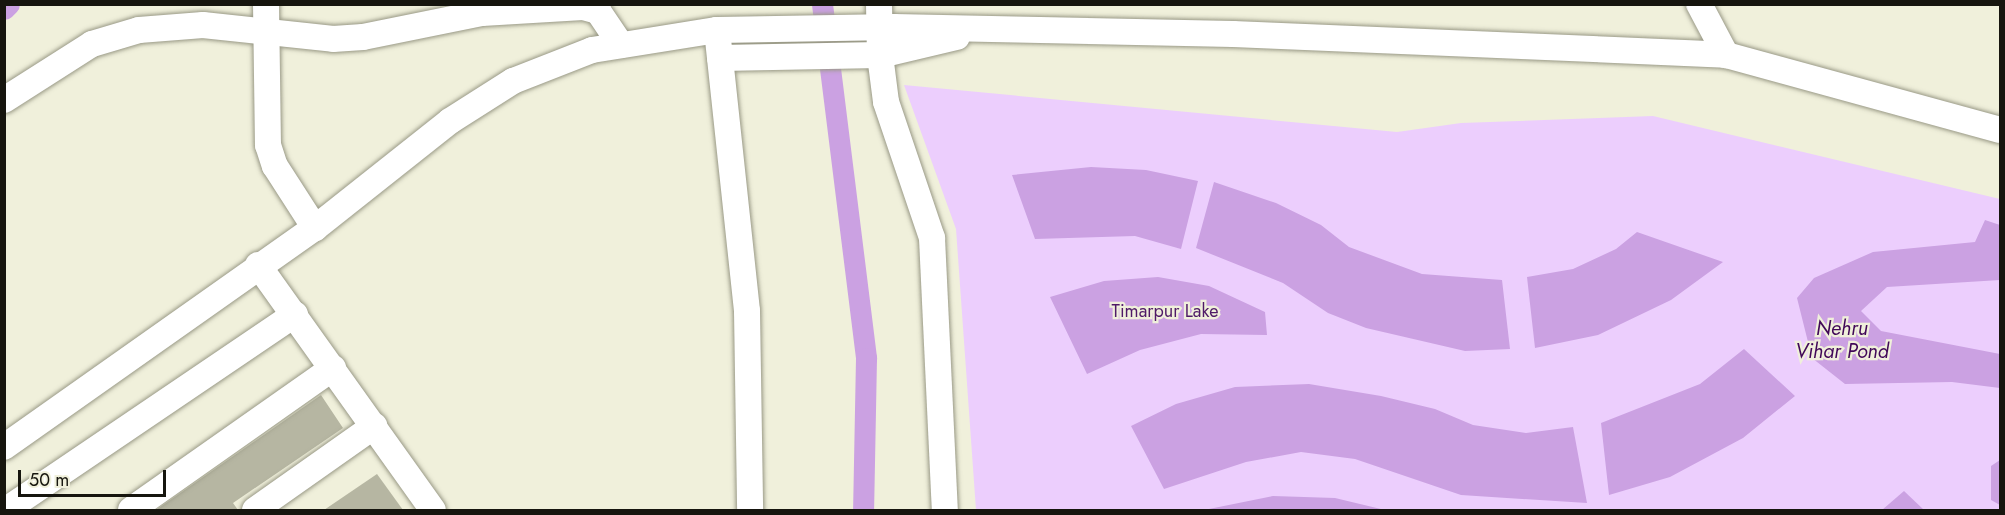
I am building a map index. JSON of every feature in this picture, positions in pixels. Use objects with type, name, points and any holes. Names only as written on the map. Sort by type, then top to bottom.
[{"type":"street","points":[[1699,4],[1726,56]]},
{"type":"street","points":[[4,100],[36,76],[92,44],[139,30],[266,19],[333,39],[363,37],[482,14],[583,7],[598,11],[621,45]]},
{"type":"street","points":[[4,447],[258,265],[315,228],[450,121],[513,81],[548,64],[621,45],[717,30],[849,27],[879,15],[978,28],[1233,34],[1726,56],[2001,130]]},
{"type":"street","points":[[879,15],[872,55],[894,134],[932,238],[945,510]]},
{"type":"street","points":[[266,19],[268,145],[275,166],[315,228]]},
{"type":"street","points":[[720,58],[872,55],[944,42],[978,28]]},
{"type":"street","points":[[717,30],[747,311],[750,510]]},
{"type":"street","points":[[258,265],[295,314],[431,510]]},
{"type":"street","points":[[6,510],[295,314]]},
{"type":"street","points":[[131,510],[333,368]]},
{"type":"street","points":[[255,510],[374,426]]},
{"type":"green space","name":"Timarpur Lake","points":[[904,85],[1397,132],[1461,123],[1653,116],[2000,199],[2000,510],[976,510],[956,229]]},
{"type":"water","points":[[1091,167],[1146,170],[1198,181],[1181,249],[1135,236],[1035,239],[1012,175]]},
{"type":"water","points":[[1214,182],[1276,203],[1321,225],[1349,247],[1422,274],[1502,280],[1510,349],[1465,351],[1366,328],[1328,313],[1283,283],[1196,248]]},
{"type":"water","name":"Nehru Vihar Pond","points":[[1985,220],[2000,225],[2000,280],[1887,287],[1861,311],[1881,331],[2000,354],[2000,388],[1952,382],[1845,384],[1812,358],[1797,298],[1814,278],[1873,252],[1975,242]]},
{"type":"water","points":[[1637,232],[1723,262],[1671,300],[1598,335],[1535,348],[1527,277],[1573,269],[1616,249]]},
{"type":"water","points":[[1158,277],[1209,286],[1265,312],[1267,335],[1201,334],[1140,350],[1087,374],[1050,297],[1104,281]]},
{"type":"water","points":[[1744,349],[1795,396],[1743,438],[1670,477],[1609,495],[1601,423],[1700,384]]},
{"type":"water","points":[[1309,384],[1381,396],[1435,409],[1473,425],[1526,433],[1573,427],[1587,503],[1461,495],[1355,459],[1301,452],[1246,462],[1164,489],[1131,426],[1176,404],[1235,387]]},
{"type":"water","points":[[2000,460],[2000,505],[1991,500],[1991,466]]},
{"type":"water","points":[[1904,491],[1924,510],[1882,510]]},
{"type":"water","points":[[1273,496],[1335,498],[1385,510],[1204,510]]},
{"type":"building","points":[[321,395],[343,428],[233,503],[238,510],[156,510]]},
{"type":"building","points":[[377,474],[403,510],[324,510]]},
{"type":"waterway","points":[[4,9],[9,4]]},
{"type":"waterway","points":[[822,4],[866,358],[863,510]]}]
